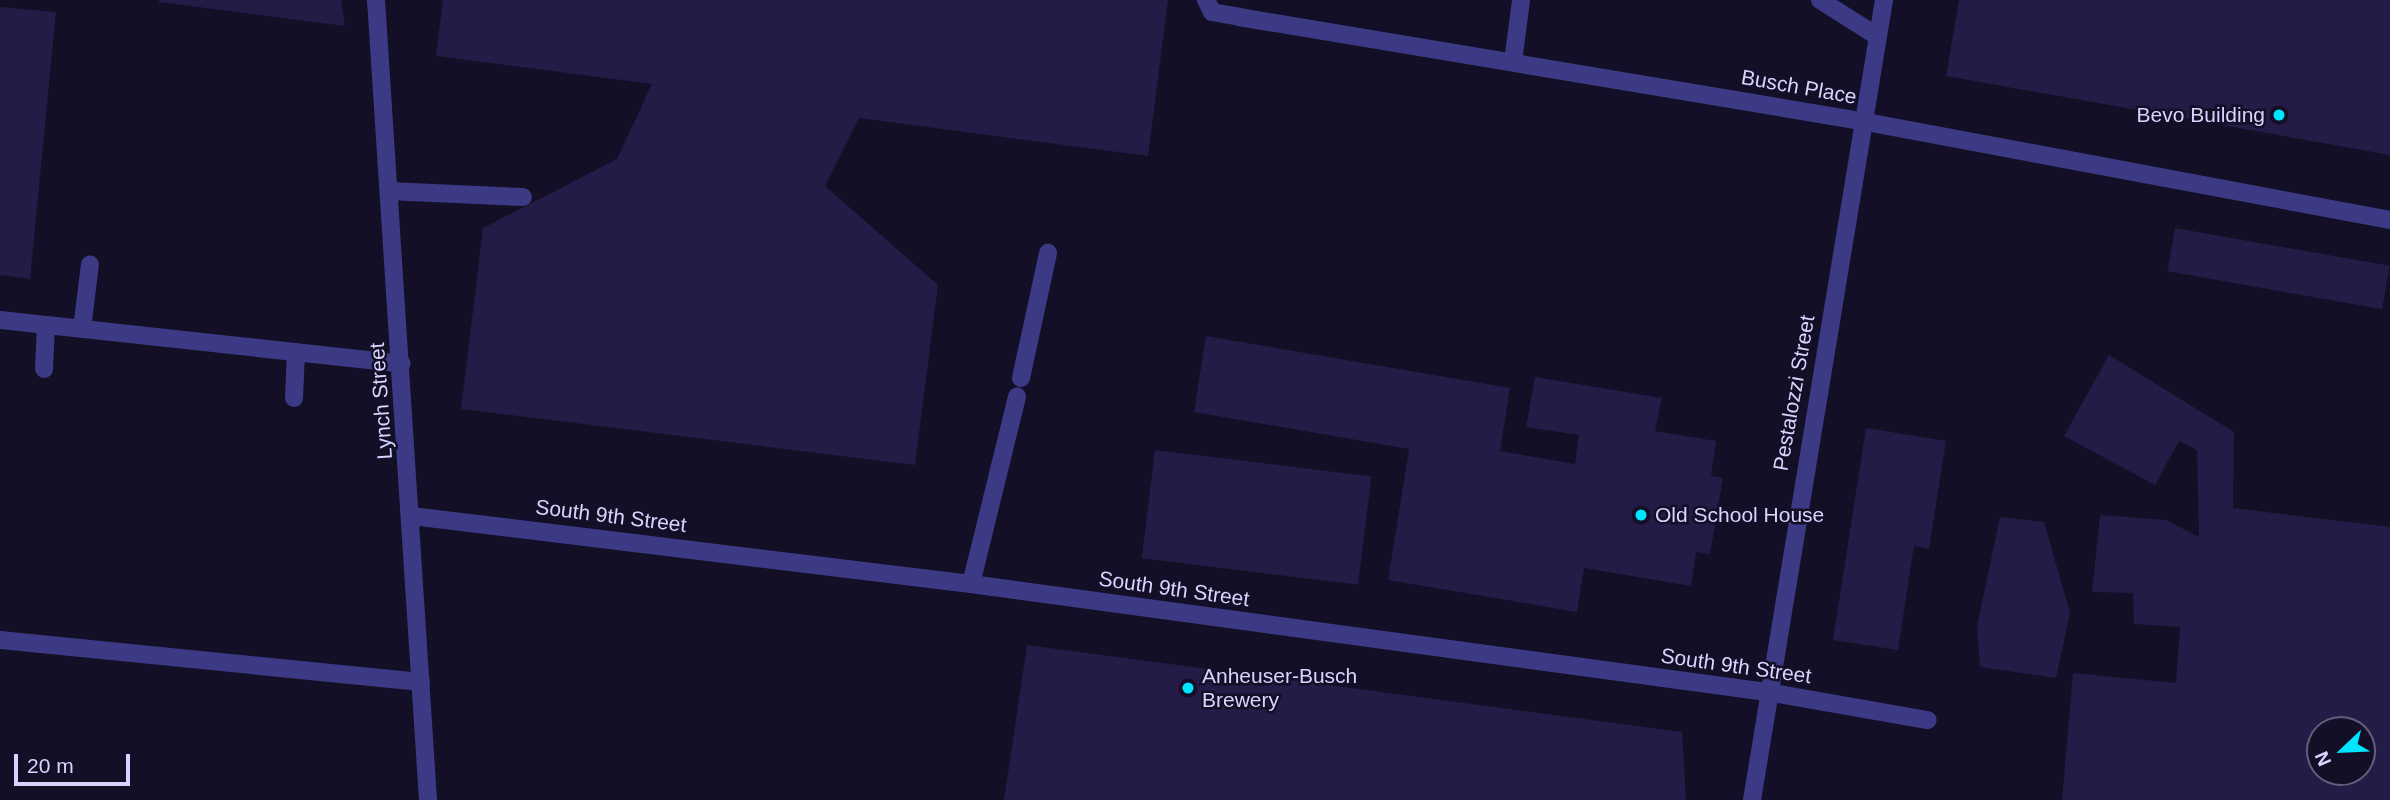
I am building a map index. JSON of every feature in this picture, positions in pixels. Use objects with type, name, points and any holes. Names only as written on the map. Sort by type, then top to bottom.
[{"type":"street","name":"Lynch Street","points":[[376,0],[412,516],[428,800]]},
{"type":"street","name":"Busch Place","points":[[1206,0],[1212,12],[1236,8],[1513,62],[1861,121],[2390,220]]},
{"type":"street","points":[[1513,62],[1521,0]]},
{"type":"street","points":[[1820,0],[1877,36]]},
{"type":"street","name":"Pestalozzi Street","points":[[1752,800],[1767,692],[1861,121],[1884,0]]},
{"type":"street","points":[[389,191],[523,197]]},
{"type":"street","points":[[1021,378],[1048,253]]},
{"type":"street","points":[[82,329],[90,264]]},
{"type":"street","points":[[0,320],[402,364]]},
{"type":"street","points":[[44,369],[46,325]]},
{"type":"street","points":[[293,398],[296,352]]},
{"type":"street","points":[[971,584],[1017,397]]},
{"type":"street","name":"South 9th Street","points":[[412,516],[971,584],[1767,692],[1928,720]]},
{"type":"street","points":[[0,640],[421,682]]},
{"type":"building","points":[[341,0],[345,26],[159,2]]},
{"type":"building","points":[[443,0],[1168,0],[1148,156],[859,118],[825,186],[938,285],[915,465],[461,409],[483,228],[617,159],[652,84],[436,56]]},
{"type":"building","name":"Bevo Building","points":[[1959,0],[2390,0],[2390,155],[1946,76]]},
{"type":"building","points":[[0,7],[56,12],[30,279],[0,275]]},
{"type":"building","points":[[2175,228],[2390,266],[2382,309],[2167,271]]},
{"type":"building","points":[[1206,336],[1510,388],[1500,451],[1575,464],[1579,435],[1526,427],[1535,377],[1662,398],[1655,431],[1716,441],[1711,476],[1723,478],[1710,554],[1696,552],[1691,586],[1584,568],[1577,612],[1388,580],[1409,449],[1194,412]]},
{"type":"building","points":[[2109,355],[2234,432],[2233,508],[2390,527],[2390,800],[2062,800],[2073,673],[2176,683],[2180,627],[2134,624],[2133,593],[2092,592],[2100,515],[2166,520],[2199,537],[2197,450],[2179,441],[2155,485],[2064,436]]},
{"type":"building","points":[[1866,428],[1946,441],[1929,549],[1914,546],[1898,650],[1833,640]]},
{"type":"building","points":[[1155,450],[1371,477],[1358,585],[1142,558]]},
{"type":"building","points":[[2000,517],[2044,522],[2070,613],[2056,678],[1980,667],[1977,626]]},
{"type":"building","name":"Anheuser-Busch Brewery","points":[[1027,645],[1682,732],[1686,800],[1004,800]]},
{"type":"place","name":"Bevo Building","points":[[2279,115]]},
{"type":"place","name":"Old School House","points":[[1641,515]]},
{"type":"place","name":"Anheuser-Busch Brewery","points":[[1188,688]]}]
